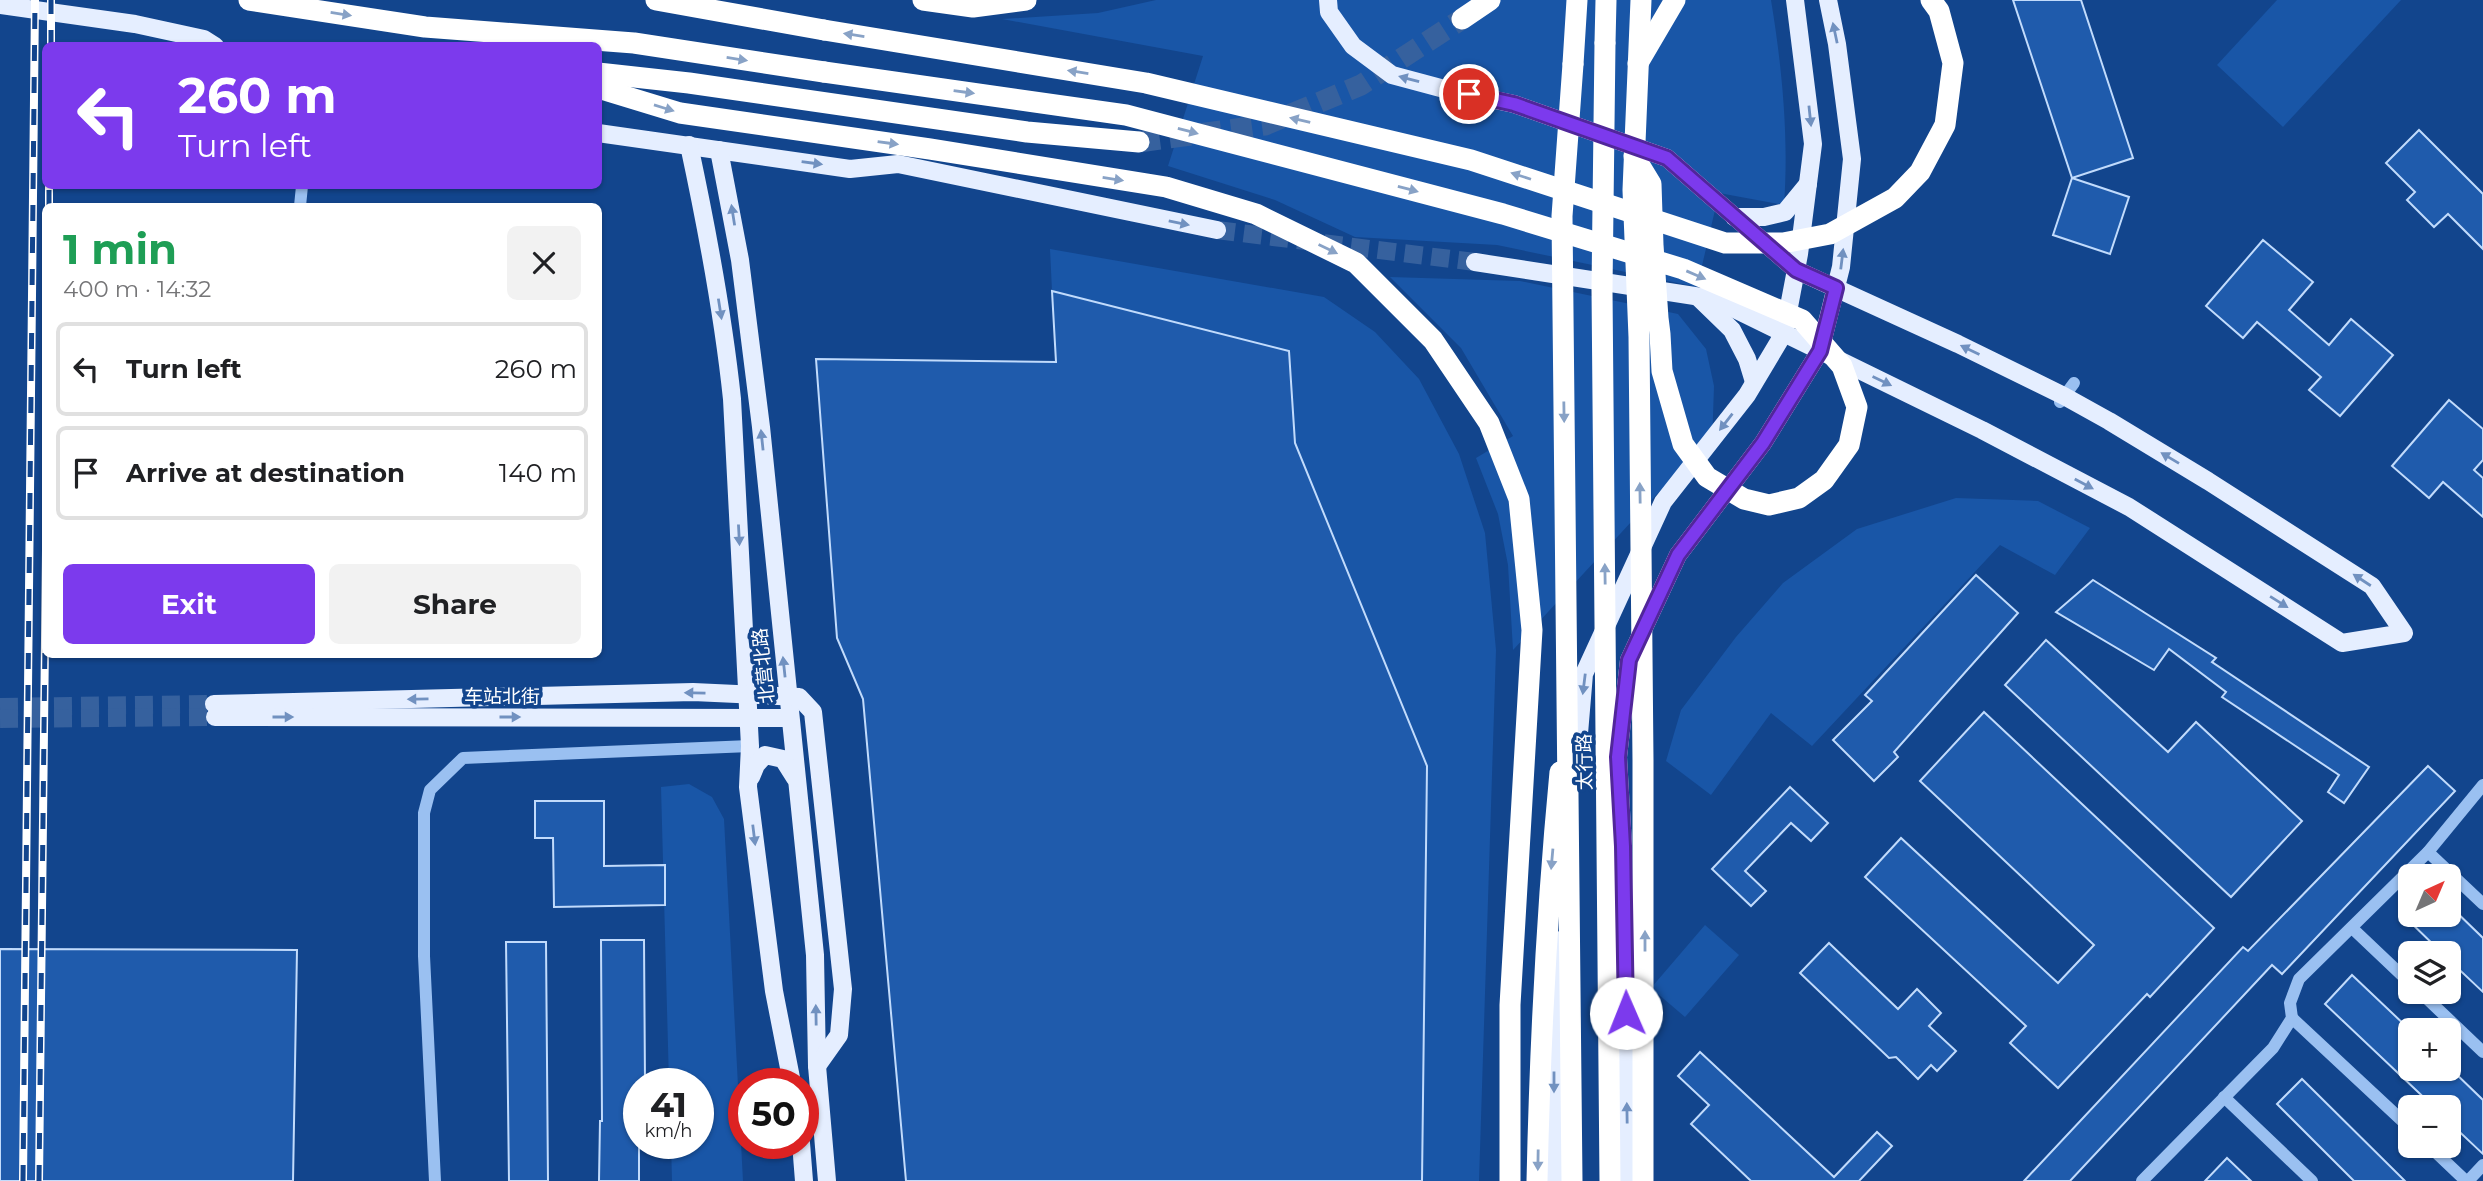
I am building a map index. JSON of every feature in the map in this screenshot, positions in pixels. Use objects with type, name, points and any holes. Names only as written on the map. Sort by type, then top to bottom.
[{"type":"highway","points":[[249,0],[425,27],[634,43],[1126,115],[1503,214],[1632,254],[1644,257],[1657,261],[1683,269],[1802,320],[1842,366],[1857,407],[1849,445],[1824,480],[1799,498],[1769,505],[1744,499],[1707,477],[1683,444],[1662,371],[1656,281],[1655,269],[1654,257],[1653,245],[1651,184],[1634,156]]},
{"type":"highway","points":[[656,0],[1146,83],[1471,160],[1725,243],[1783,243],[1830,234],[1895,198],[1920,172],[1945,125],[1953,63],[1939,11],[1931,0]]},
{"type":"highway","points":[[923,0],[973,7],[1026,0]]},
{"type":"highway","points":[[1462,19],[1490,0]]},
{"type":"highway","name":"太行路","points":[[1572,1181],[1562,216],[1577,0]]},
{"type":"highway","name":"太行路","points":[[1606,0],[1602,342],[1610,1181]]},
{"type":"highway","points":[[1641,0],[1633,190],[1639,337],[1645,917],[1643,1181]]},
{"type":"highway","points":[[1638,63],[1675,0]]},
{"type":"highway","points":[[425,27],[464,42]]},
{"type":"highway","points":[[602,73],[689,83],[1027,132],[1139,142]]},
{"type":"highway","points":[[602,89],[680,113],[1166,187],[1256,214],[1356,263],[1433,340],[1489,423],[1519,499],[1532,630],[1510,1005],[1510,1181]]},
{"type":"highway","points":[[1538,1181],[1539,1056],[1549,893],[1568,694]]},
{"type":"main road","points":[[1328,0],[1329,12],[1353,46],[1392,75],[1514,104],[1667,158],[1796,270],[2066,394],[2372,586],[2404,633],[2342,643],[2129,507],[1982,430],[1714,299],[1475,262]]},
{"type":"main road","points":[[1554,1181],[1554,1027],[1584,674],[1663,502],[1754,383],[1784,333],[1796,270],[1813,144],[1795,0]]},
{"type":"main road","points":[[1629,1181],[1623,846],[1618,757],[1629,660],[1678,555],[1763,443],[1820,351],[1841,267],[1852,159],[1838,44],[1828,0]]},
{"type":"main road","points":[[0,5],[135,23],[209,42]]},
{"type":"main road","points":[[602,134],[850,169],[898,164],[1217,230]]},
{"type":"main road","name":"北营北路","points":[[689,145],[713,269],[729,374],[748,695],[748,787],[774,991],[789,1068]]},
{"type":"main road","name":"北营北路","points":[[719,150],[740,260],[753,354],[815,956],[817,1066],[827,1181]]},
{"type":"main road","points":[[1734,217],[1764,217],[1785,212],[1808,184]]},
{"type":"main road","points":[[1698,297],[1732,330],[1747,359],[1754,383]]},
{"type":"main road","name":"车站北街","points":[[748,695],[693,692],[214,710],[790,718]]},
{"type":"main road","points":[[748,695],[799,697],[813,712],[843,989],[839,1035],[817,1066]]},
{"type":"main road","points":[[748,787],[756,765],[765,755],[783,759],[797,780]]},
{"type":"main road","points":[[802,1159],[804,1181]]},
{"type":"street","points":[[435,1181],[424,956],[424,813],[430,790],[463,758],[750,746]]},
{"type":"street","points":[[2398,1117],[2292,1018],[2290,1003],[2299,978],[2428,852],[2483,785]]},
{"type":"street","points":[[2428,852],[2483,904]]},
{"type":"street","points":[[2351,928],[2398,972]]},
{"type":"street","points":[[2433,1004],[2483,1052]]},
{"type":"street","points":[[2142,1181],[2273,1048],[2292,1018]]},
{"type":"street","points":[[2224,1097],[2312,1181]]},
{"type":"street","points":[[2442,1158],[2467,1181],[2483,1166]]},
{"type":"street","points":[[2152,1171],[2162,1181]]},
{"type":"shaded area","points":[[1156,0],[1771,0],[1784,102],[1784,205],[1719,193],[1697,287],[1497,245],[1355,237],[1275,200],[1168,166],[1203,56],[1002,19],[1098,13]]},
{"type":"shaded area","points":[[2277,0],[2401,0],[2283,127],[2217,65]]},
{"type":"shaded area","points":[[1050,249],[1324,297],[1375,332],[1419,379],[1459,454],[1485,533],[1496,650],[1479,1181],[1422,1181],[1427,766],[1295,443],[1289,352],[1052,291]]},
{"type":"shaded area","points":[[1390,277],[1520,281],[1678,314],[1706,349],[1714,386],[1712,446],[1656,495],[1513,650],[1508,565],[1498,514],[1476,458],[1513,436],[1461,348]]},
{"type":"shaded area","points":[[1956,498],[2038,501],[2090,528],[2055,575],[2000,545],[1812,746],[1771,713],[1711,795],[1666,761],[1681,710],[1736,637],[1783,583],[1857,529]]},
{"type":"shaded area","points":[[689,784],[712,797],[724,819],[737,1068],[728,1068],[728,1159],[742,1159],[743,1181],[672,1181],[671,1159],[714,1159],[714,1068],[669,1068],[661,787]]},
{"type":"shaded area","points":[[1705,925],[1739,955],[1685,1017],[1651,988]]},
{"type":"building","points":[[2013,0],[2081,0],[2133,158],[2072,178]]},
{"type":"building","points":[[2419,130],[2483,194],[2483,249],[2448,214],[2434,227],[2407,200],[2415,192],[2386,163]]},
{"type":"building","points":[[2072,178],[2129,197],[2110,254],[2053,235]]},
{"type":"building","points":[[2263,240],[2313,282],[2289,310],[2329,345],[2351,319],[2393,355],[2340,416],[2309,390],[2321,377],[2257,322],[2243,338],[2206,306]]},
{"type":"building","points":[[1052,291],[1289,351],[1295,443],[1427,766],[1422,1181],[906,1181],[863,699],[837,638],[816,359],[1056,362]]},
{"type":"building","points":[[2449,400],[2483,429],[2483,460],[2474,470],[2483,478],[2483,517],[2443,482],[2429,498],[2392,466]]},
{"type":"building","points":[[1976,575],[2018,613],[1894,752],[1898,757],[1874,781],[1833,740],[1872,701],[1865,695]]},
{"type":"building","points":[[2093,580],[2216,658],[2212,662],[2369,767],[2344,803],[2328,792],[2339,775],[2222,697],[2226,692],[2169,649],[2154,670],[2056,612]]},
{"type":"building","points":[[2046,640],[2168,752],[2196,722],[2302,821],[2231,897],[2005,685]]},
{"type":"building","points":[[1984,712],[2214,928],[2150,997],[2147,994],[2058,1088],[2010,1043],[2026,1026],[1865,877],[1901,838],[2058,983],[2094,945],[1920,781]]},
{"type":"building","points":[[2428,766],[2455,791],[2282,974],[2272,965],[2070,1181],[2024,1181],[2243,947],[2248,951]]},
{"type":"building","points":[[1790,787],[1828,823],[1811,841],[1791,823],[1745,871],[1766,891],[1751,906],[1712,869]]},
{"type":"building","points":[[535,801],[604,801],[604,866],[665,865],[665,905],[554,907],[553,838],[535,838]]},
{"type":"building","points":[[2461,917],[2483,938],[2483,992],[2461,971],[2461,941],[2430,941],[2416,928],[2460,928]]},
{"type":"building","points":[[601,940],[644,940],[645,1068],[623,1068],[623,1159],[639,1159],[639,1181],[599,1181],[602,1121]]},
{"type":"building","points":[[506,942],[546,942],[548,1181],[509,1181]]},
{"type":"building","points":[[1829,943],[1898,1009],[1917,989],[1941,1013],[1929,1026],[1956,1051],[1937,1071],[1931,1065],[1918,1079],[1896,1057],[1889,1058],[1800,973]]},
{"type":"building","points":[[0,949],[297,950],[293,1181],[0,1181]]},
{"type":"building","points":[[2352,975],[2398,1019],[2398,1073],[2325,1004]]},
{"type":"building","points":[[1700,1052],[1834,1177],[1877,1132],[1892,1146],[1859,1181],[1751,1181],[1691,1124],[1709,1105],[1678,1076]]},
{"type":"building","points":[[2302,1079],[2405,1181],[2354,1181],[2277,1104]]},
{"type":"building","points":[[2461,1079],[2483,1100],[2483,1154],[2461,1133],[2461,1095],[2421,1095],[2406,1081],[2461,1081]]},
{"type":"building","points":[[2227,1158],[2251,1181],[2205,1181]]},
{"type":"tunnel","points":[[1139,142],[1265,125],[1361,85],[1462,19]]},
{"type":"tunnel","points":[[1217,230],[1475,262]]},
{"type":"tunnel","points":[[0,707],[214,704]]},
{"type":"tunnel","points":[[0,719],[215,717]]},
{"type":"railway","points":[[23,1181],[35,0]]},
{"type":"railway","points":[[51,0],[51,42]]},
{"type":"railway","points":[[49,189],[49,203]]},
{"type":"railway","points":[[39,1181],[45,658]]},
{"type":"route","points":[[1469,94],[1514,104],[1667,158],[1796,270],[1836,288],[1820,351],[1763,443],[1678,555],[1629,660],[1618,757],[1623,846],[1626,1013]]}]
